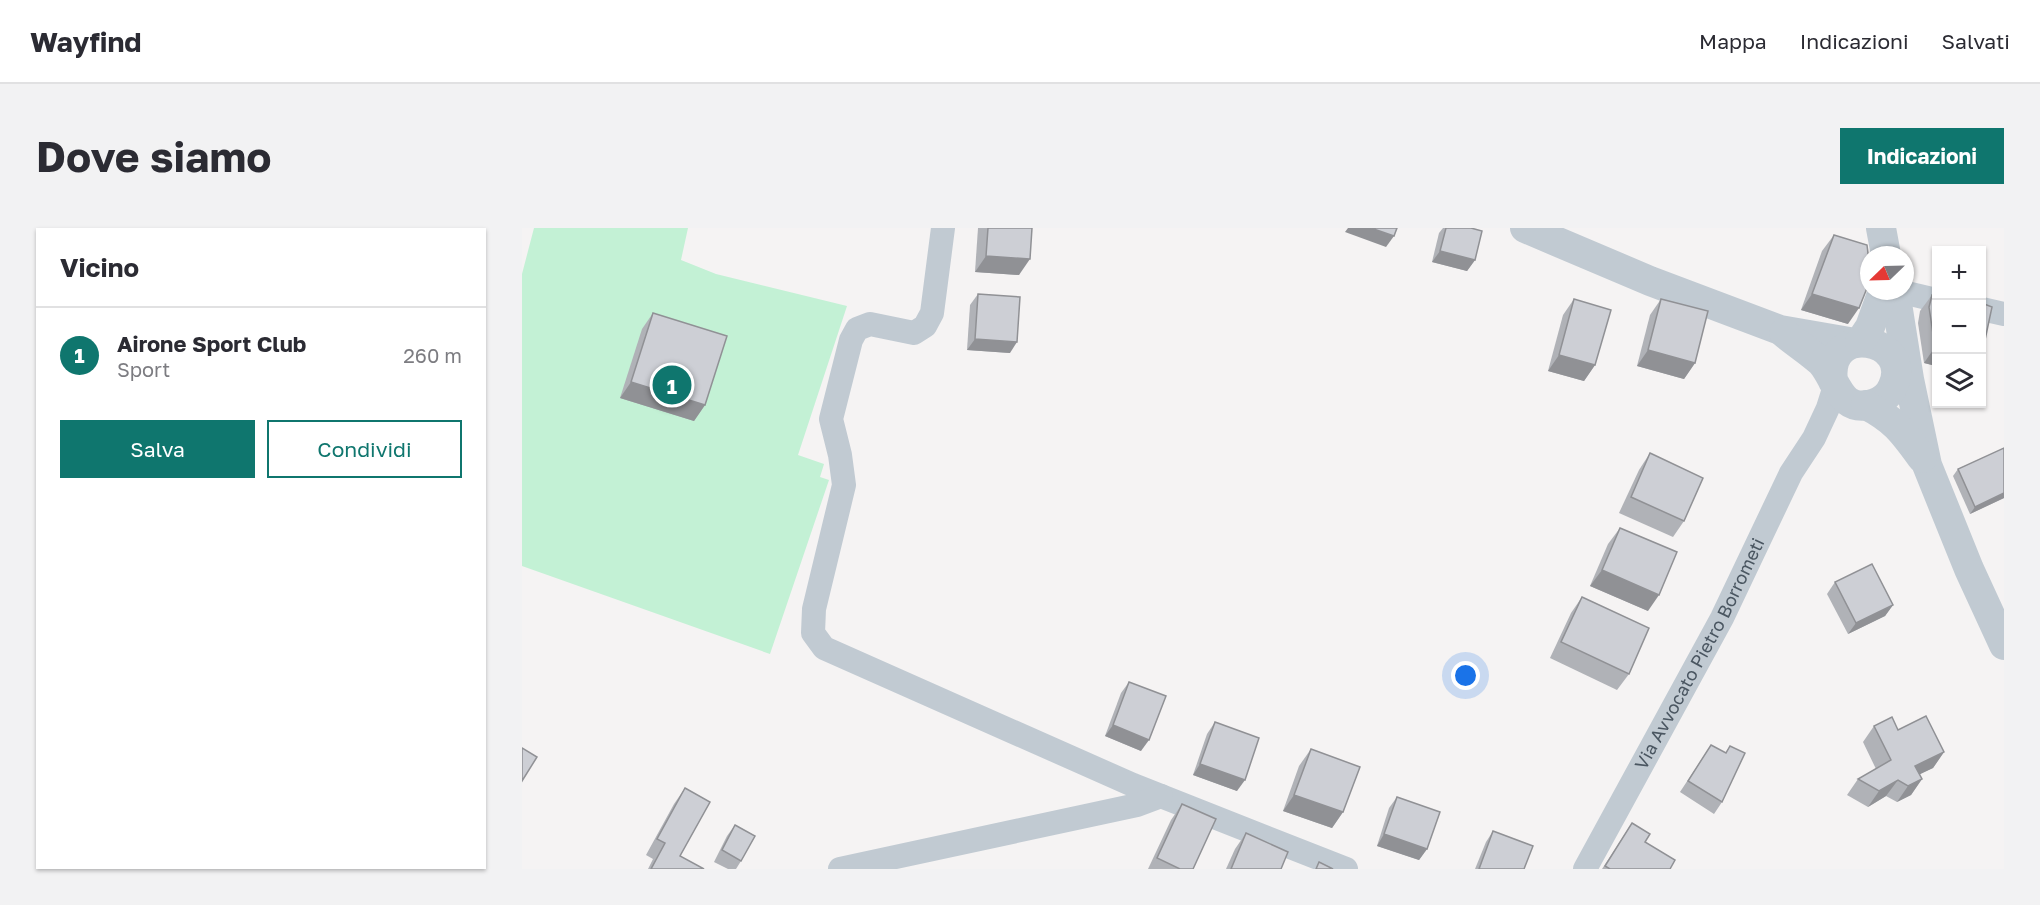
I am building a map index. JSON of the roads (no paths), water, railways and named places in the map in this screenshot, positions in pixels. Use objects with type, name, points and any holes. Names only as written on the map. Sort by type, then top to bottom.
[{"type":"street","points":[[944,228],[932,314],[925,326],[914,333],[870,324],[857,328],[851,340],[831,419],[840,455],[844,485],[814,609],[813,633],[824,648],[1161,796],[1346,869]]},
{"type":"street","points":[[1525,228],[1650,281],[1780,330],[1873,343],[1884,349],[1899,368],[1927,465],[1969,569],[2004,645]]},
{"type":"street","points":[[1881,228],[1884,246]]},
{"type":"street","points":[[1914,295],[1932,299]]},
{"type":"street","points":[[1814,438],[1828,408],[1834,384],[1833,365],[1836,358],[1847,346],[1857,342],[1870,327],[1880,300]]},
{"type":"street","points":[[1780,330],[1822,364],[1843,397],[1855,404],[1873,404],[1886,397],[1894,385],[1899,368],[1898,300]]},
{"type":"street","points":[[1986,310],[2004,314]]},
{"type":"street","points":[[1814,438],[1844,416],[1864,405]]},
{"type":"street","points":[[1864,405],[1887,416],[1902,430],[1927,465]]},
{"type":"street","name":"Via Avvocato Pietro Borrometi","points":[[1585,869],[1722,618],[1791,473],[1814,438]]},
{"type":"street","points":[[840,869],[1137,805],[1161,796]]},
{"type":"place","name":"Airone Sport Club","points":[[672,385]]}]
